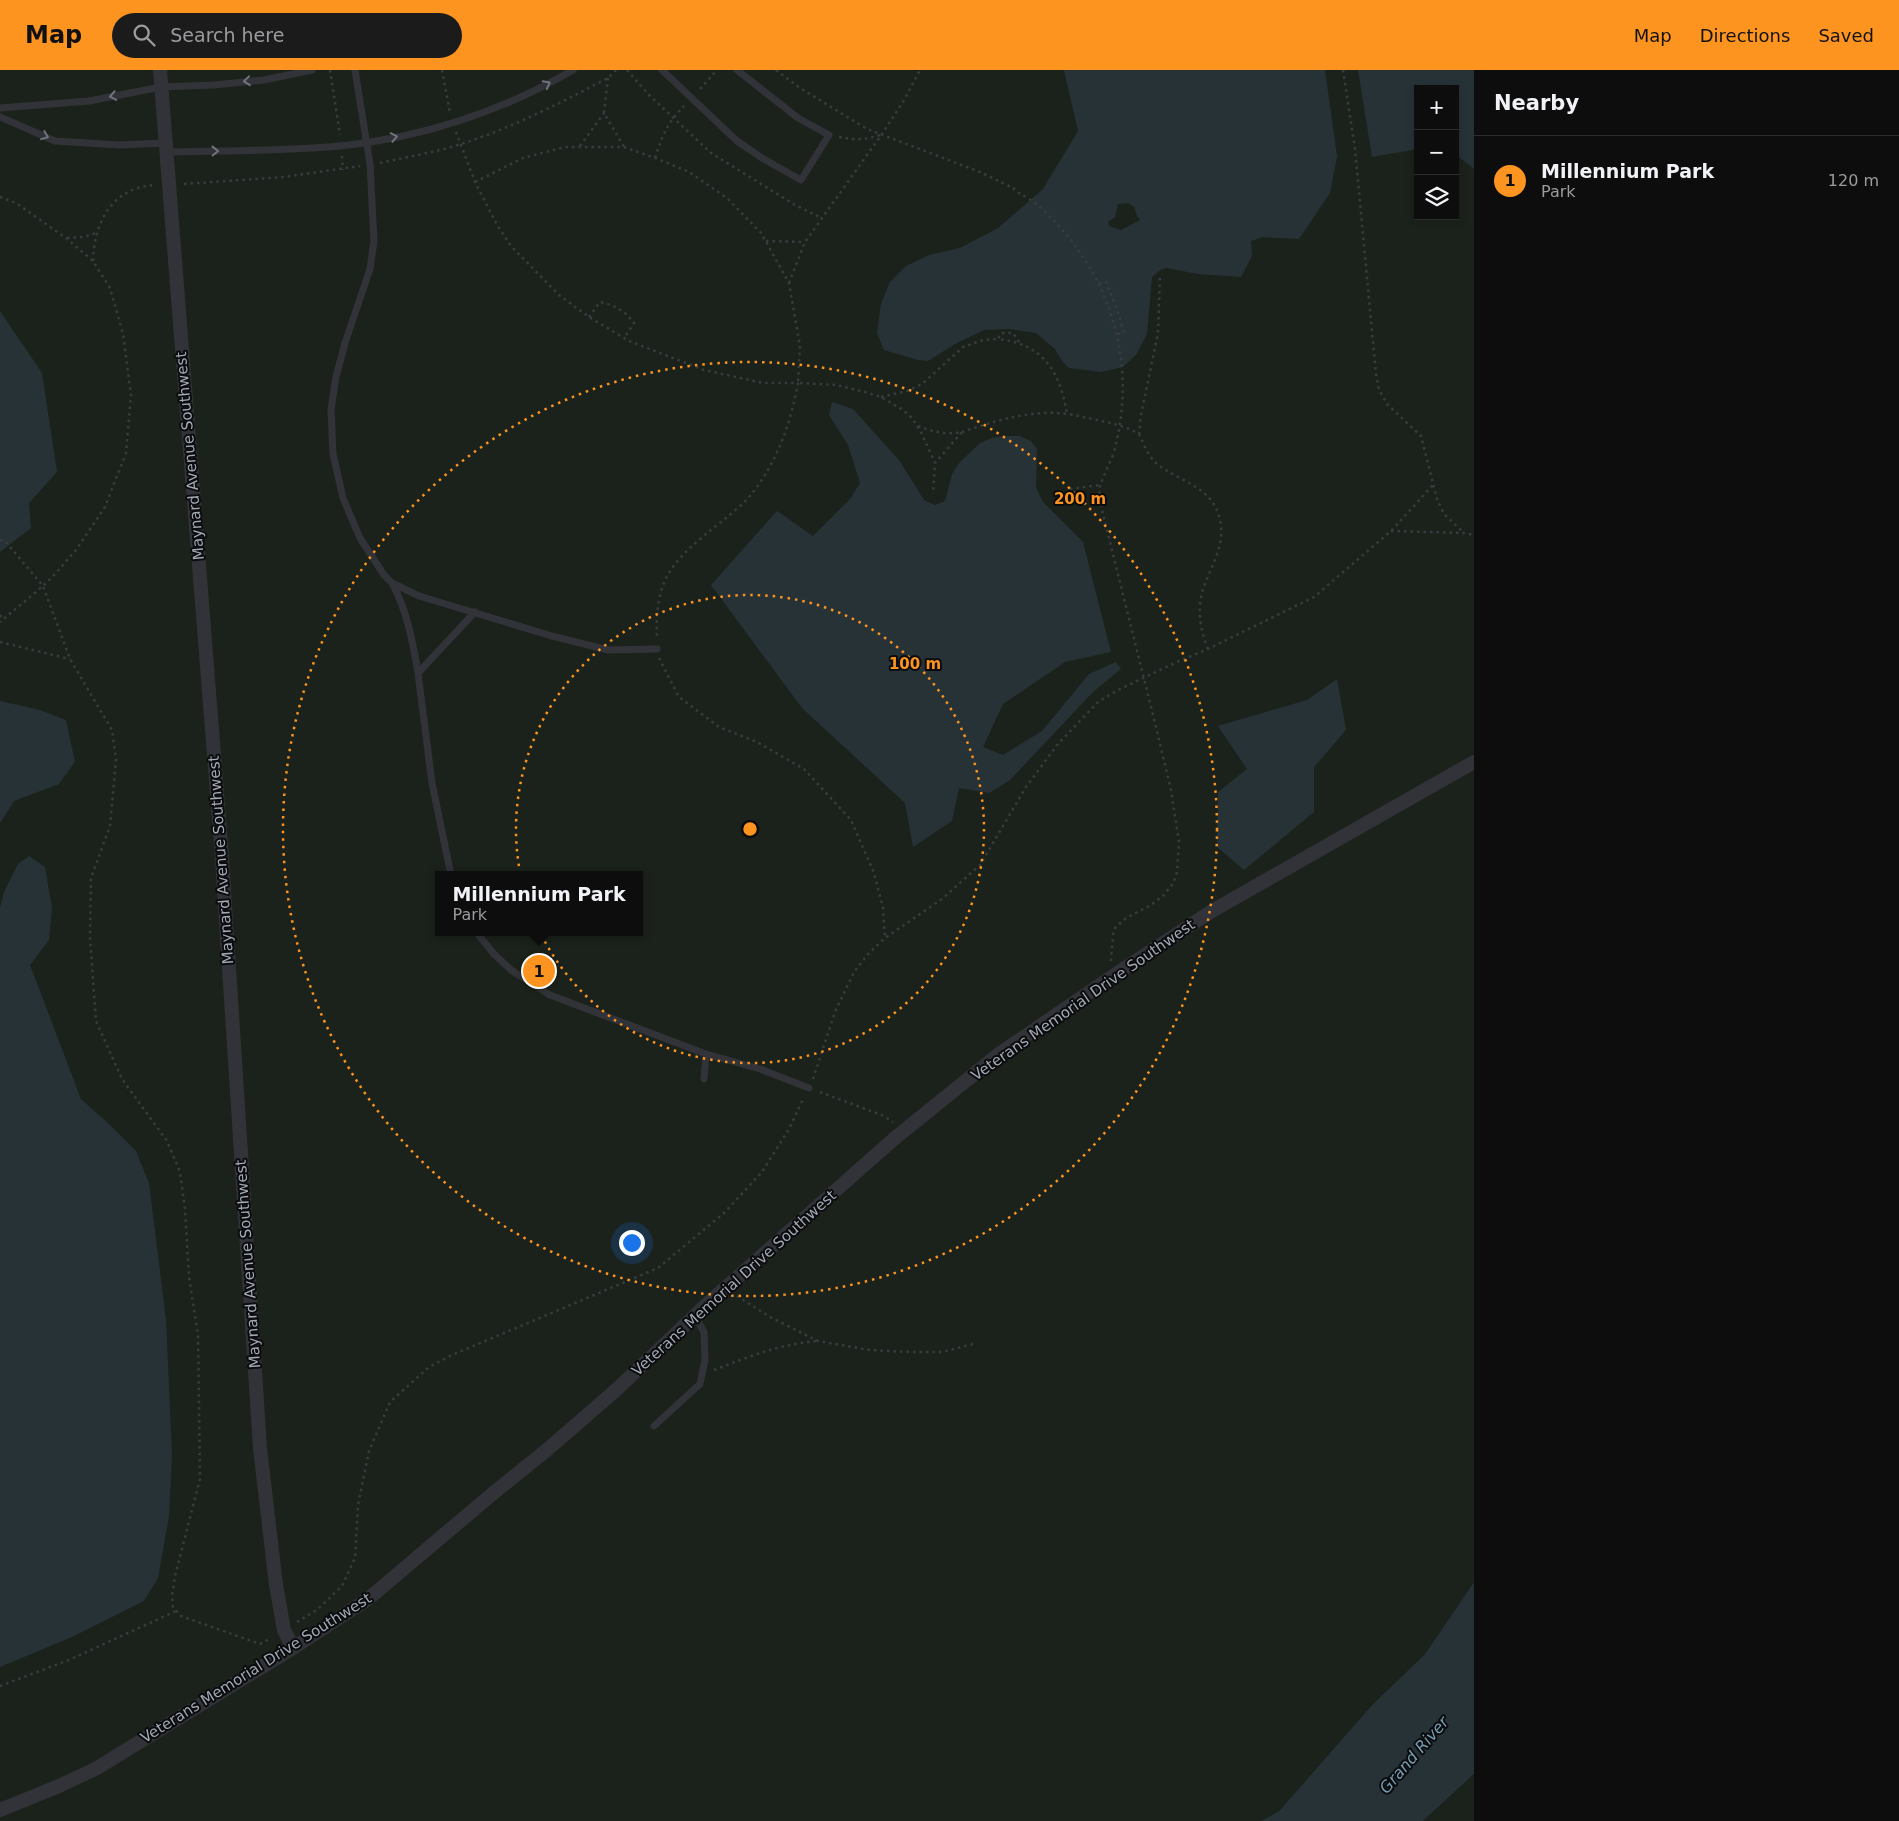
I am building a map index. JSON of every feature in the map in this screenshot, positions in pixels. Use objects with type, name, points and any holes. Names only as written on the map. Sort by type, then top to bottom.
[{"type":"street","name":"Maynard Avenue Southwest","points":[[160,70],[221,844],[260,1448],[276,1585],[284,1630],[293,1648]]},
{"type":"street","name":"Veterans Memorial Drive Southwest","points":[[0,1810],[97,1768],[293,1648],[368,1598],[556,1442],[616,1390],[726,1288],[905,1130],[999,1054],[1212,911],[1474,762]]},
{"type":"lane","points":[[0,108],[89,101],[161,87],[214,85],[264,80],[312,70]]},
{"type":"lane","points":[[355,70],[370,164],[374,241],[370,269],[345,343],[336,377],[331,409],[333,454],[343,498],[360,538],[384,575],[392,582],[419,596],[552,636],[608,650],[657,649]]},
{"type":"lane","points":[[0,117],[55,141],[165,148],[282,149],[341,146],[418,132],[453,122],[524,95],[573,70]]},
{"type":"lane","points":[[662,70],[737,141],[762,158],[801,180],[829,136],[798,118],[737,70]]},
{"type":"lane","points":[[392,582],[414,644],[432,783],[450,871]]},
{"type":"lane","points":[[418,673],[475,612]]},
{"type":"lane","points":[[479,936],[494,954],[511,970],[550,995],[706,1054],[760,1069],[809,1088]]},
{"type":"lane","points":[[704,1078],[706,1054]]},
{"type":"lane","points":[[654,1426],[700,1384],[705,1360],[704,1332],[695,1316]]},
{"type":"path","points":[[330,70],[343,170]]},
{"type":"path","points":[[442,70],[453,122],[460,144],[475,182],[497,225],[511,246],[559,295],[589,317],[624,338],[704,370],[763,383],[836,385],[881,397],[903,410],[918,426],[935,463],[933,494]]},
{"type":"path","points":[[93,261],[96,233],[115,200],[128,191],[144,186],[284,177],[343,170],[428,153],[460,144],[544,111],[608,78],[616,70]]},
{"type":"path","points":[[627,70],[649,95],[711,153],[795,205],[822,218]]},
{"type":"path","points":[[776,70],[800,88],[867,130],[980,172],[1013,188],[1029,199],[1057,224],[1074,243],[1099,284],[1108,303],[1118,334],[1124,381],[1118,438],[1113,456],[1100,485],[1100,503],[1171,790],[1179,842],[1179,858],[1174,882],[1164,895],[1151,905],[1126,918],[1115,928],[1110,962],[1113,976]]},
{"type":"path","points":[[789,283],[805,242],[882,134],[903,102],[920,70]]},
{"type":"path","points":[[1344,70],[1355,149],[1376,374],[1380,390],[1387,404],[1421,436],[1437,499],[1444,514],[1464,533]]},
{"type":"path","points":[[579,147],[604,113],[608,78]]},
{"type":"path","points":[[604,113],[624,147]]},
{"type":"path","points":[[654,158],[663,132],[673,116]]},
{"type":"path","points":[[829,136],[866,140],[882,134]]},
{"type":"path","points":[[475,182],[523,158],[565,147],[624,147],[690,172],[728,198],[761,233],[789,283],[800,346],[798,383],[794,409],[780,450],[754,491],[736,510],[687,549],[672,566],[660,595],[656,619],[657,649],[660,663],[680,697],[719,727],[757,742],[804,769],[851,820],[874,873],[883,908],[885,938]]},
{"type":"path","points":[[0,197],[16,203],[66,238],[93,261],[110,288],[123,334],[131,395],[126,454],[105,507],[76,550],[44,586],[0,622]]},
{"type":"path","points":[[66,238],[84,237],[96,233]]},
{"type":"path","points":[[766,242],[805,242]]},
{"type":"path","points":[[1139,434],[1141,415],[1158,333],[1160,275]]},
{"type":"path","points":[[1099,284],[1106,282],[1117,309],[1124,333],[1118,334]]},
{"type":"path","points":[[589,317],[600,302],[611,304],[621,310],[634,323],[624,338]]},
{"type":"path","points":[[998,339],[1001,333],[1013,333],[1019,342]]},
{"type":"path","points":[[881,397],[907,391],[922,384],[963,347],[983,340],[998,339],[1019,342],[1043,357],[1060,385],[1067,414]]},
{"type":"path","points":[[918,426],[937,433],[962,432],[1016,417],[1067,414],[1132,429],[1139,434],[1148,453],[1155,462],[1202,490],[1217,509],[1220,519],[1220,546],[1202,594],[1199,616],[1203,637],[1208,650]]},
{"type":"path","points":[[935,463],[962,432]]},
{"type":"path","points":[[1070,489],[1100,485]]},
{"type":"path","points":[[1434,485],[1391,531],[1464,533],[1474,535]]},
{"type":"path","points":[[0,540],[5,541],[44,586],[70,659],[112,730],[116,759],[110,826],[91,878],[90,938],[96,1022],[122,1079],[167,1141],[180,1172],[185,1210],[189,1278],[198,1335],[200,1479],[175,1576],[172,1596],[176,1611],[181,1616],[260,1644]]},
{"type":"path","points":[[0,615],[3,619]]},
{"type":"path","points":[[0,642],[70,659]]},
{"type":"path","points":[[809,1088],[884,1116],[905,1130]]},
{"type":"path","points":[[726,1288],[770,1317],[818,1341]]},
{"type":"path","points":[[702,1375],[763,1351],[790,1343],[818,1341],[870,1350],[910,1352],[942,1352],[977,1344]]},
{"type":"path","points":[[0,1686],[69,1660],[176,1611]]},
{"type":"shaded area","points":[[0,70],[1474,70],[1474,1582],[1425,1654],[1373,1704],[1279,1811],[1261,1821],[0,1821]]},
{"type":"shaded area","points":[[1474,1774],[1474,1821],[1423,1821]]},
{"type":"water","points":[[1064,70],[1325,70],[1337,156],[1330,193],[1299,239],[1263,237],[1251,241],[1252,256],[1241,277],[1198,274],[1166,268],[1160,270],[1152,277],[1147,334],[1136,355],[1123,367],[1101,372],[1069,368],[1055,349],[1036,333],[1010,329],[984,330],[955,344],[928,361],[884,350],[877,333],[881,304],[890,282],[906,266],[929,255],[960,248],[998,228],[1043,189],[1078,131]],"holes":[[[1128,203],[1134,207],[1140,220],[1121,230],[1109,226],[1108,222],[1115,217],[1118,204]]]},
{"type":"water","points":[[1358,70],[1474,70],[1474,169],[1459,157],[1459,85],[1414,85],[1414,150],[1372,157]]},
{"type":"water","points":[[0,311],[42,373],[57,472],[29,503],[31,528],[0,552]]},
{"type":"water","points":[[832,402],[853,409],[899,460],[924,500],[935,505],[945,501],[952,474],[959,463],[980,443],[992,438],[1006,436],[1020,436],[1031,441],[1037,449],[1036,487],[1043,502],[1083,542],[1111,652],[1065,662],[1003,704],[983,747],[1003,755],[1042,731],[1089,674],[1116,662],[1121,669],[1093,692],[1010,780],[989,793],[959,788],[952,821],[913,847],[905,803],[802,708],[711,585],[777,511],[813,536],[850,499],[860,483],[848,445],[829,415]]},
{"type":"water","points":[[1337,679],[1346,730],[1314,767],[1314,812],[1244,870],[1217,847],[1218,792],[1247,769],[1218,726],[1307,700]]},
{"type":"water","points":[[0,701],[40,710],[66,720],[75,762],[59,784],[14,801],[0,823]]},
{"type":"water","points":[[29,856],[45,867],[52,908],[49,940],[30,965],[81,1099],[136,1151],[149,1183],[166,1320],[172,1454],[169,1516],[158,1578],[144,1601],[72,1637],[0,1667],[0,908],[4,892],[18,864]]},
{"type":"water","name":"Grand River","points":[[1474,1582],[1474,1774],[1423,1821],[1261,1821],[1279,1811],[1373,1704],[1425,1654]]},
{"type":"place","name":"Millennium Park","points":[[539,971]]}]
